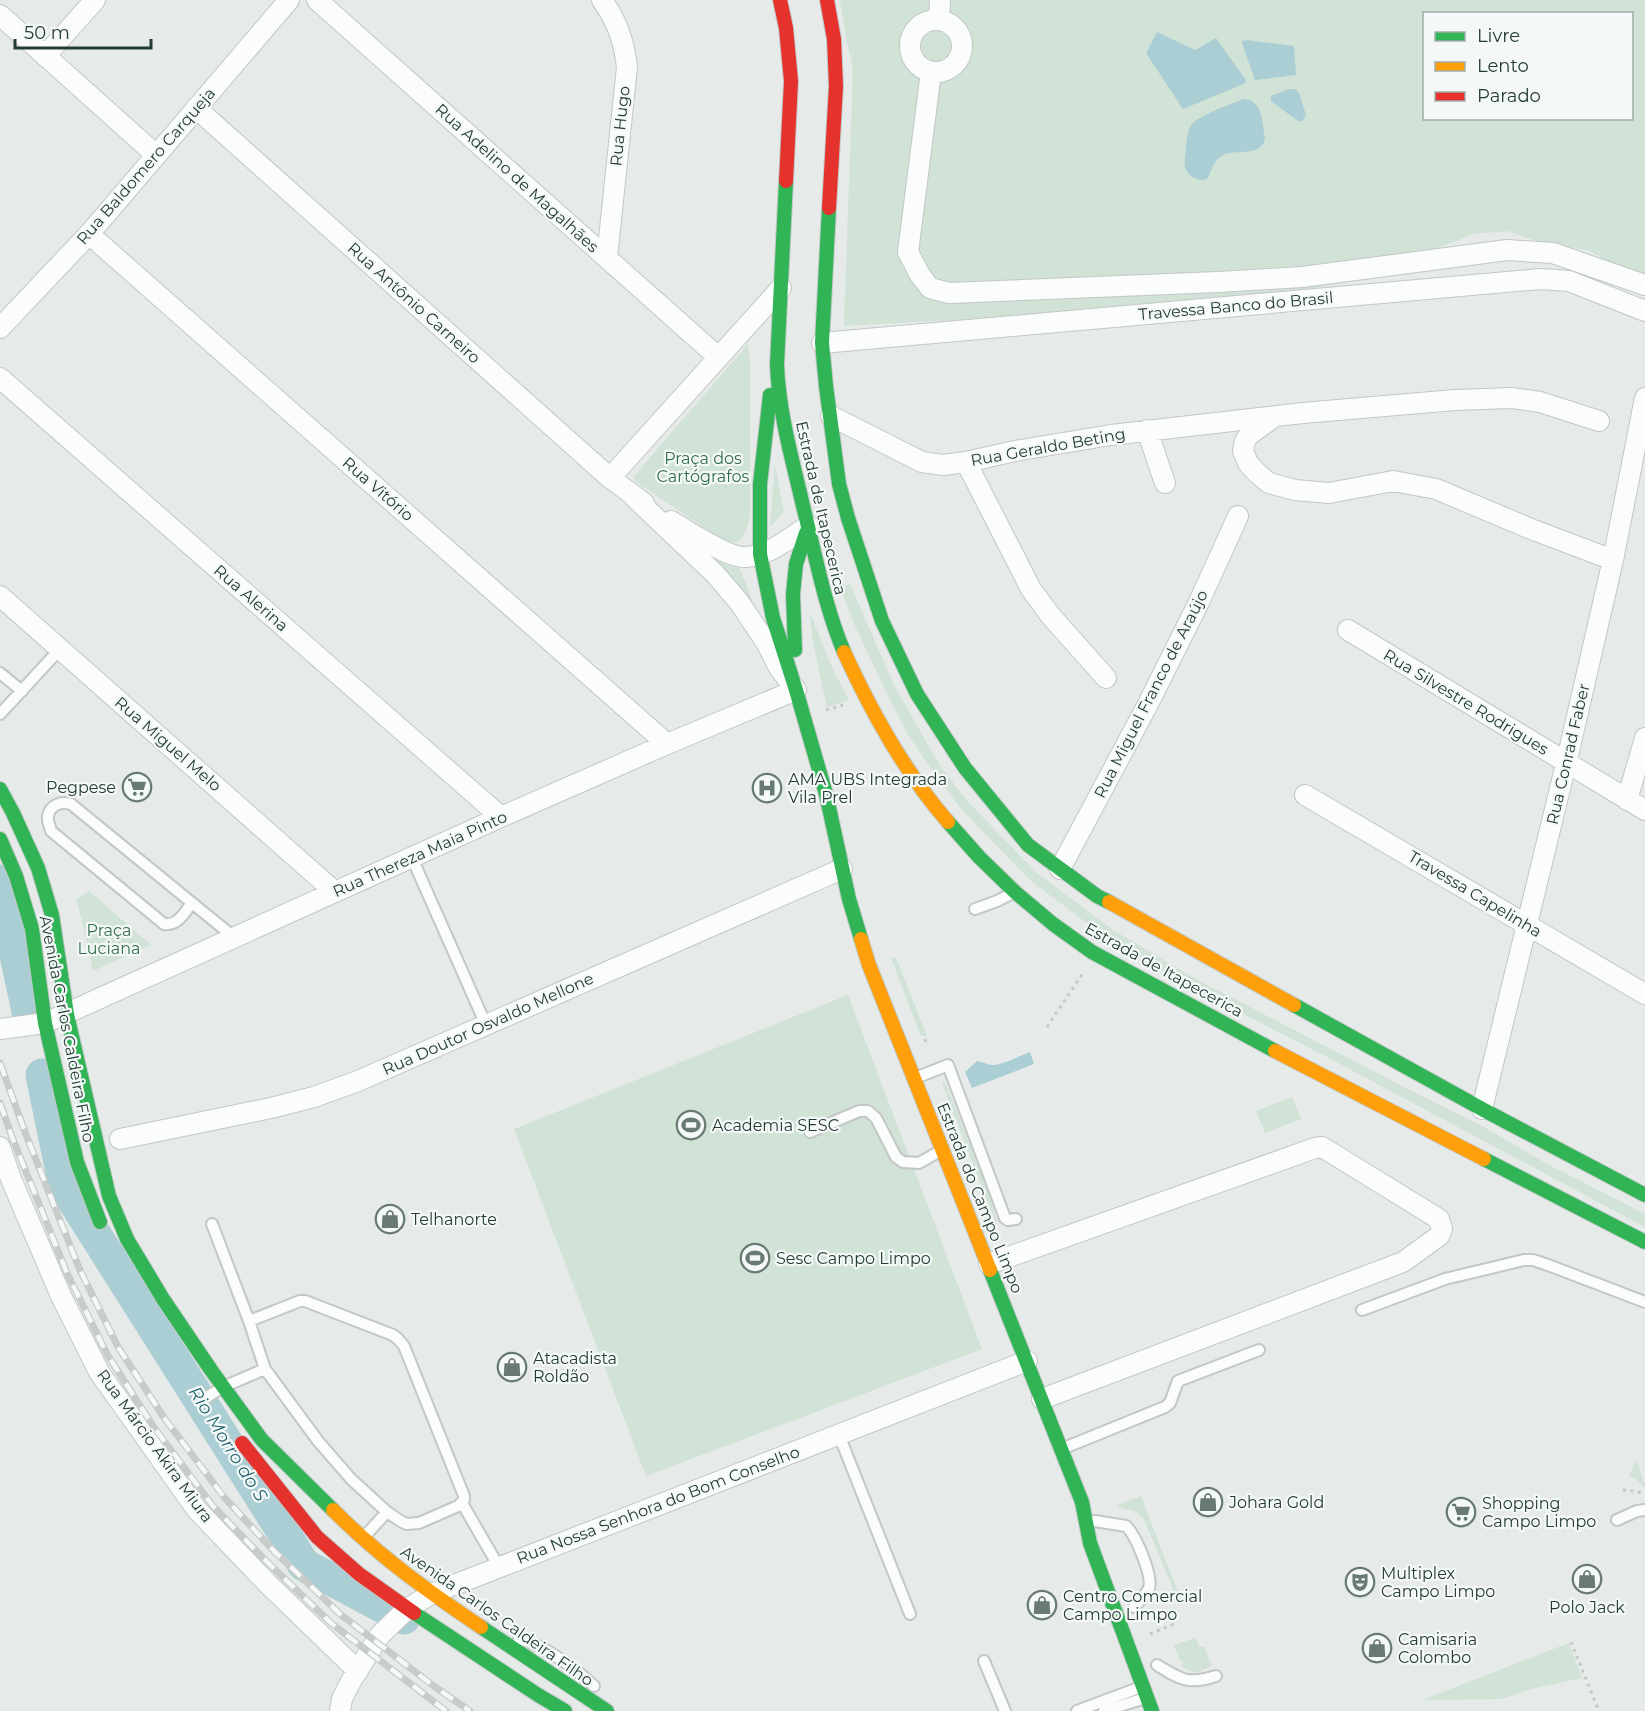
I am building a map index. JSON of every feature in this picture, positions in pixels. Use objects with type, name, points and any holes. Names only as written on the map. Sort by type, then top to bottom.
[{"type":"main road","name":"Estrada de Itapecerica","points":[[780,0],[786,28],[791,81],[779,344],[776,362],[781,409],[813,519],[818,576],[842,650],[882,728],[924,792],[988,867],[1014,892],[1095,954],[1277,1052],[1645,1242]]},
{"type":"main road","name":"Estrada de Itapecerica","points":[[827,0],[834,39],[836,86],[822,343],[839,484],[882,621],[917,694],[964,768],[1028,845],[1097,896],[1482,1109],[1645,1195]]},
{"type":"main road","name":"Estrada do Campo Limpo","points":[[776,362],[768,405],[760,484],[760,554],[773,618],[826,794],[849,899],[869,965],[1082,1502],[1090,1543],[1152,1711]]},
{"type":"main road","points":[[828,498],[839,484]]},
{"type":"main road","name":"Estrada do Campo Limpo","points":[[796,690],[793,594],[796,564],[813,519]]},
{"type":"main road","name":"Avenida Carlos Caldeira Filho","points":[[0,789],[40,837],[38,868],[52,915],[67,1014],[109,1196],[127,1239],[163,1299],[262,1440],[362,1539],[431,1594],[607,1711]]},
{"type":"main road","name":"Avenida Carlos Caldeira Filho","points":[[0,839],[16,876],[32,929],[45,1023],[77,1162],[106,1237]]},
{"type":"main road","points":[[235,1434],[317,1537],[359,1574],[407,1609],[565,1711]]},
{"type":"main road","points":[[1082,1502],[1104,1534]]},
{"type":"main road","points":[[1127,1589],[1145,1636]]},
{"type":"main road","points":[[1155,1660],[1164,1684]]},
{"type":"street","points":[[45,56],[95,0]]},
{"type":"street","name":"Rua Baldomero Carqueja","points":[[0,328],[88,234],[289,0]]},
{"type":"street","name":"Rua Adelino de Magalhães","points":[[317,0],[718,357]]},
{"type":"street","name":"Rua Hugo","points":[[602,0],[617,23],[625,48],[627,67],[607,258]]},
{"type":"street","points":[[940,10],[954,27],[962,42],[959,58],[947,70],[931,72],[917,64],[913,57],[910,50],[912,34],[940,10]]},
{"type":"street","points":[[0,15],[156,155]]},
{"type":"street","points":[[931,72],[908,252],[930,288],[949,293],[1302,277],[1507,250],[1553,253],[1645,285]]},
{"type":"street","name":"Rua Antônio Carneiro","points":[[196,108],[610,478],[634,496],[689,532],[740,557],[760,554],[780,544],[813,519]]},
{"type":"street","name":"Rua Vitório","points":[[88,234],[667,744]]},
{"type":"street","name":"Travessa Banco do Brasil","points":[[822,343],[1540,279],[1569,281],[1645,311]]},
{"type":"street","points":[[610,478],[781,288]]},
{"type":"street","name":"Rua Alerina","points":[[0,378],[501,817]]},
{"type":"street","name":"Rua Geraldo Beting","points":[[831,416],[922,462],[943,465],[1147,430],[1455,400],[1512,398],[1540,402],[1599,420]]},
{"type":"street","name":"Rua Conrad Faber","points":[[1482,1109],[1528,925],[1613,560],[1645,398]]},
{"type":"street","points":[[1277,416],[1248,435],[1243,451],[1248,463],[1269,483],[1295,490],[1329,493],[1393,481],[1436,489],[1613,560]]},
{"type":"street","points":[[1147,430],[1165,483]]},
{"type":"street","points":[[966,462],[1031,589],[1050,615],[1106,678]]},
{"type":"street","name":"Rua Antônio Carneiro","points":[[634,496],[715,574],[739,602],[767,644],[779,668],[796,690]]},
{"type":"street","name":"Rua Miguel Franco de Araújo","points":[[1060,869],[1148,704],[1199,602],[1238,516]]},
{"type":"street","name":"Rua Miguel Melo","points":[[0,596],[335,892]]},
{"type":"street","name":"Rua Silvestre Rodrigues","points":[[1348,630],[1645,810]]},
{"type":"street","name":"Rua Thereza Maia Pinto","points":[[0,1029],[45,1023],[67,1014],[501,817],[796,690]]},
{"type":"street","points":[[1627,800],[1645,738]]},
{"type":"street","name":"Travessa Capelinha","points":[[1305,795],[1645,994]]},
{"type":"street","name":"Rua Doutor Osvaldo Mellone","points":[[120,1139],[314,1097],[374,1074],[842,868]]},
{"type":"street","name":"Rua Márcio Akira Miura","points":[[0,1147],[11,1179],[61,1296],[99,1372],[197,1510],[268,1584],[358,1671]]},
{"type":"street","points":[[989,1264],[1322,1147],[1439,1219],[1442,1229],[1439,1236],[1403,1262],[1042,1399]]},
{"type":"street","name":"Rua Nossa Senhora do Bom Conselho","points":[[340,1711],[342,1699],[380,1635],[407,1609],[431,1594],[1027,1361]]},
{"type":"lane","points":[[0,714],[60,650]]},
{"type":"lane","points":[[0,673],[22,691]]},
{"type":"lane","points":[[6,852],[40,837],[48,814],[54,806],[65,802],[71,804],[235,938]]},
{"type":"lane","points":[[40,837],[164,924],[176,922],[192,903]]},
{"type":"lane","points":[[411,858],[486,1025]]},
{"type":"lane","points":[[975,909],[1014,892]]},
{"type":"lane","points":[[915,1079],[948,1065],[1005,1218],[1016,1219]]},
{"type":"lane","points":[[810,1132],[859,1111],[868,1111],[876,1118],[896,1157],[903,1162],[919,1163],[943,1149]]},
{"type":"lane","points":[[212,1224],[265,1369],[318,1441],[351,1479],[387,1512],[407,1524],[419,1523],[462,1503]]},
{"type":"lane","points":[[1362,1310],[1445,1279],[1524,1260],[1548,1264],[1645,1302]]},
{"type":"lane","points":[[249,1321],[305,1301],[384,1331],[398,1339],[404,1346],[464,1496],[462,1503],[499,1567]]},
{"type":"lane","points":[[1061,1449],[1165,1407],[1170,1403],[1178,1381],[1258,1350]]},
{"type":"lane","points":[[207,1397],[223,1387],[265,1369]]},
{"type":"lane","points":[[839,1435],[910,1614]]},
{"type":"lane","points":[[1617,1520],[1636,1511],[1645,1510]]},
{"type":"lane","points":[[362,1539],[387,1512]]},
{"type":"lane","points":[[1095,1521],[1126,1526],[1131,1530],[1148,1571],[1149,1580],[1149,1587],[1145,1595],[1134,1607]]},
{"type":"lane","points":[[493,1636],[537,1644],[583,1676],[616,1711]]},
{"type":"lane","points":[[1155,1660],[1177,1677],[1192,1681],[1202,1681],[1216,1676]]},
{"type":"lane","points":[[984,1661],[1005,1711]]},
{"type":"lane","points":[[1077,1711],[1146,1691]]},
{"type":"lane","points":[[1104,1711],[1146,1691]]},
{"type":"path","points":[[1047,1027],[1082,975]]},
{"type":"path","points":[[1623,1490],[1645,1494]]},
{"type":"path","points":[[1145,1636],[1174,1624]]},
{"type":"path","points":[[1571,1642],[1599,1711]]},
{"type":"green space","points":[[840,0],[1645,0],[1645,284],[1588,250],[1546,244],[1507,231],[1474,234],[1358,279],[1242,303],[844,326],[853,68]]},
{"type":"green space","name":"Praça dos Cartógrafos","points":[[748,344],[750,517],[744,535],[734,542],[720,538],[636,482],[634,476]]},
{"type":"green space","points":[[775,465],[784,512],[770,527]]},
{"type":"green space","points":[[688,539],[738,564],[754,605],[744,592]]},
{"type":"green space","points":[[850,584],[894,685],[939,764],[967,801],[1038,874],[1113,930],[1194,978],[1484,1127],[1549,1165],[1645,1214],[1645,1227],[1312,1049],[1190,987],[1108,939],[1031,881],[961,809],[907,733],[856,628],[840,588]]},
{"type":"green space","points":[[810,613],[833,670],[849,700],[827,707],[812,638]]},
{"type":"green space","name":"Praça Luciana","points":[[89,891],[151,945],[93,971],[76,900]]},
{"type":"green space","points":[[896,957],[927,1036],[921,1036],[917,1026],[891,958]]},
{"type":"green space","name":"Sesc Campo Limpo","points":[[848,995],[982,1349],[646,1476],[514,1129]]},
{"type":"green space","points":[[942,1082],[945,1082],[987,1188],[998,1223],[995,1221]]},
{"type":"green space","points":[[1292,1097],[1301,1119],[1265,1133],[1256,1111]]},
{"type":"green space","points":[[1636,1460],[1645,1484],[1645,1488],[1629,1476]]},
{"type":"green space","points":[[1141,1496],[1179,1595],[1176,1596],[1143,1517],[1117,1505]]},
{"type":"green space","points":[[1196,1638],[1199,1647],[1204,1647],[1212,1666],[1195,1673],[1181,1666],[1184,1662],[1180,1660],[1174,1645]]},
{"type":"green space","points":[[1569,1643],[1582,1678],[1531,1689],[1501,1699],[1422,1700]]},
{"type":"water","points":[[1157,32],[1195,50],[1216,38],[1246,83],[1183,109],[1146,53]]},
{"type":"water","points":[[1246,40],[1294,46],[1296,75],[1255,80],[1242,43]]},
{"type":"water","points":[[1295,89],[1299,93],[1306,115],[1302,121],[1298,121],[1271,101],[1273,95]]},
{"type":"water","points":[[1243,99],[1250,100],[1258,107],[1265,138],[1263,144],[1254,150],[1223,155],[1215,163],[1207,179],[1200,180],[1193,177],[1187,171],[1185,164],[1189,129],[1192,124],[1208,113]]},
{"type":"water","points":[[1030,1052],[1034,1064],[972,1088],[965,1072],[977,1061],[995,1065]]},
{"type":"waterway","name":"Rio Morro do S","points":[[0,881],[28,1011]]},
{"type":"waterway","name":"Rio Morro do S","points":[[42,1075],[65,1187],[304,1565],[404,1618]]},
{"type":"railway","points":[[0,1063],[79,1268],[118,1347],[165,1419],[224,1497],[274,1551],[340,1614],[470,1711]]},
{"type":"railway","points":[[0,1103],[67,1273],[107,1354],[153,1426],[213,1506],[264,1559],[331,1623],[446,1711]]},
{"type":"traffic: fast","points":[[786,181],[778,384],[791,456],[821,582],[844,652]]},
{"type":"traffic: fast","points":[[829,208],[822,343],[826,386],[839,484],[882,621],[917,694],[965,768],[1028,845],[1097,896],[1109,902]]},
{"type":"traffic: fast","points":[[770,395],[760,484],[760,554],[773,618],[826,794],[849,899],[861,939]]},
{"type":"traffic: fast","points":[[795,650],[793,594],[796,564],[806,533]]},
{"type":"traffic: fast","points":[[0,789],[38,868],[52,915],[73,1041],[109,1196],[127,1239],[163,1299],[262,1440],[333,1510]]},
{"type":"traffic: fast","points":[[948,822],[979,857],[1015,892],[1053,924],[1092,952],[1275,1051]]},
{"type":"traffic: fast","points":[[0,839],[16,876],[32,929],[45,1023],[77,1162],[100,1222]]},
{"type":"traffic: fast","points":[[1294,1005],[1482,1109],[1645,1195]]},
{"type":"traffic: fast","points":[[1484,1159],[1645,1242]]},
{"type":"traffic: fast","points":[[990,1270],[1082,1502],[1090,1543],[1152,1711]]},
{"type":"traffic: fast","points":[[414,1613],[565,1711]]},
{"type":"traffic: fast","points":[[481,1627],[607,1711]]},
{"type":"traffic: slow","points":[[844,652],[890,741],[917,783],[948,822]]},
{"type":"traffic: slow","points":[[1109,902],[1294,1005]]},
{"type":"traffic: slow","points":[[861,939],[869,965],[990,1270]]},
{"type":"traffic: slow","points":[[1275,1051],[1484,1159]]},
{"type":"traffic: slow","points":[[333,1510],[368,1543],[404,1572],[481,1627]]},
{"type":"traffic: jam","points":[[780,0],[786,28],[791,81],[786,181]]},
{"type":"traffic: jam","points":[[827,0],[834,39],[836,86],[829,208]]},
{"type":"traffic: jam","points":[[242,1443],[317,1537],[359,1574],[414,1613]]},
{"type":"place","name":"Pegpese","points":[[137,787]]},
{"type":"place","name":"AMA UBS Integrada Vila Prel","points":[[767,788]]},
{"type":"place","name":"Academia SESC","points":[[691,1125]]},
{"type":"place","name":"Telhanorte","points":[[390,1219]]},
{"type":"place","name":"Sesc Campo Limpo","points":[[755,1258]]},
{"type":"place","name":"Atacadista Roldão","points":[[512,1367]]},
{"type":"place","name":"Johara Gold","points":[[1208,1502]]},
{"type":"place","name":"Shopping Campo Limpo","points":[[1461,1512]]},
{"type":"place","name":"Polo Jack","points":[[1587,1579]]},
{"type":"place","name":"Multiplex Campo Limpo","points":[[1360,1582]]},
{"type":"place","name":"Centro Comercial Campo Limpo","points":[[1042,1605]]},
{"type":"place","name":"Camisaria Colombo","points":[[1377,1648]]}]
